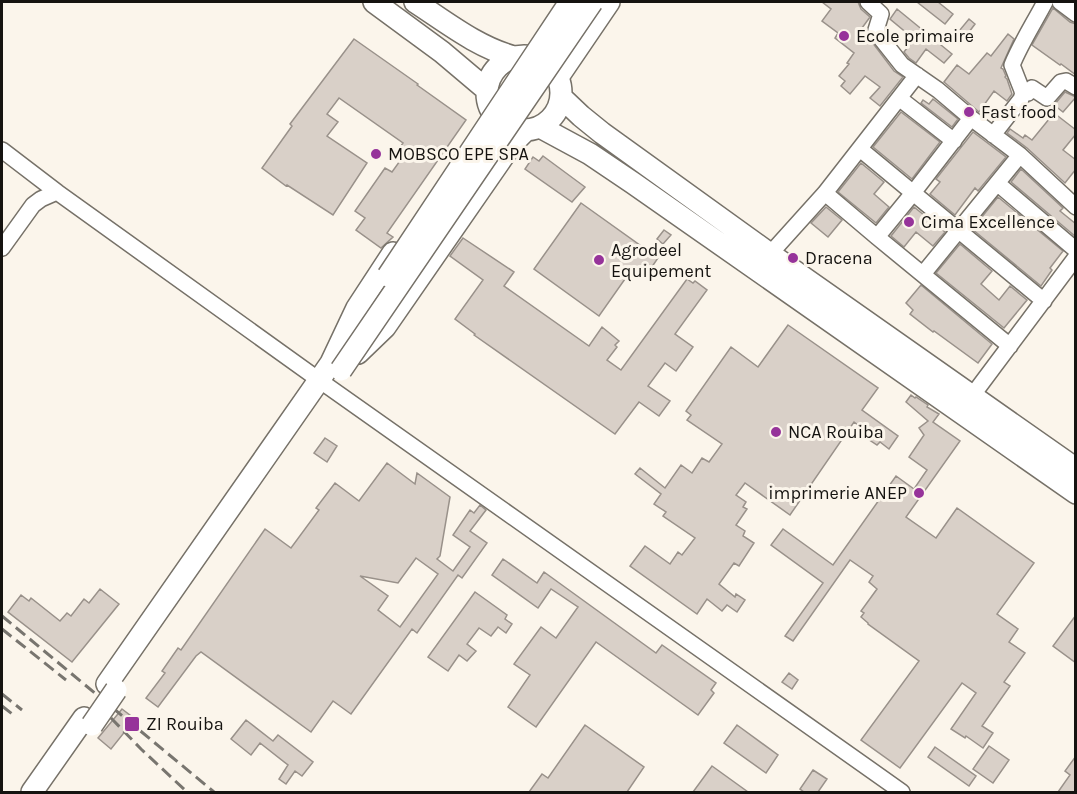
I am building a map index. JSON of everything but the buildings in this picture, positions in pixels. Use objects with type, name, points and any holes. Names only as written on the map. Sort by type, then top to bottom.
[{"type":"highway","points":[[374,2],[442,52],[488,97],[493,112],[499,120],[517,129],[533,128],[548,122],[555,115],[559,106],[560,87],[609,2]]},
{"type":"highway","points":[[415,2],[485,47],[499,53],[535,57],[545,62],[552,68],[560,87],[581,116],[602,133],[1076,469]]},
{"type":"highway","points":[[330,375],[357,308],[481,120],[491,76],[495,69],[507,60],[519,56],[560,2]]},
{"type":"highway","points":[[330,375],[570,2]]},
{"type":"highway","points":[[32,792],[88,721],[592,2]]},
{"type":"highway","points":[[330,375],[385,327],[502,158],[533,128]]},
{"type":"highway","points":[[533,128],[590,154],[1076,493]]},
{"type":"highway","points":[[45,792],[88,721]]},
{"type":"street","points":[[868,2],[881,14],[876,30],[879,36],[902,65],[1020,155],[1075,205]]},
{"type":"street","points":[[993,135],[1021,99],[1023,93],[1012,65],[1017,51],[1045,2]]},
{"type":"street","points":[[1060,2],[1076,14]]},
{"type":"street","points":[[770,254],[825,193],[917,75]]},
{"type":"street","points":[[1022,92],[1028,93],[1032,88],[1047,98],[1061,82],[1066,81],[1076,87]]},
{"type":"street","points":[[899,98],[954,141]]},
{"type":"street","points":[[877,237],[971,118]]},
{"type":"street","points":[[860,149],[1044,301]]},
{"type":"street","points":[[2,150],[57,192],[330,375],[902,792]]},
{"type":"street","points":[[923,274],[1020,155]]},
{"type":"street","points":[[996,183],[1076,250]]},
{"type":"street","points":[[2,248],[33,205],[57,192]]},
{"type":"street","points":[[825,193],[1010,346]]},
{"type":"street","points":[[972,396],[1076,257]]},
{"type":"railway","points":[[2,616],[214,792]]},
{"type":"railway","points":[[2,629],[66,680]]},
{"type":"railway","points":[[2,694],[22,710]]},
{"type":"railway","points":[[2,706],[16,717]]},
{"type":"railway","points":[[111,718],[187,792]]},
{"type":"place","name":"Ecole primaire","points":[[844,36]]},
{"type":"place","name":"Fast food","points":[[969,112]]},
{"type":"place","name":"MOBSCO EPE SPA","points":[[376,154]]},
{"type":"place","name":"Cima Excellence","points":[[909,222]]},
{"type":"place","name":"Dracena","points":[[793,258]]},
{"type":"place","name":"Agrodeel Equipement","points":[[599,260]]},
{"type":"place","name":"NCA Rouiba","points":[[776,432]]},
{"type":"place","name":"imprimerie ANEP","points":[[919,493]]},
{"type":"place","name":"ZI Rouiba","points":[[132,724]]}]
